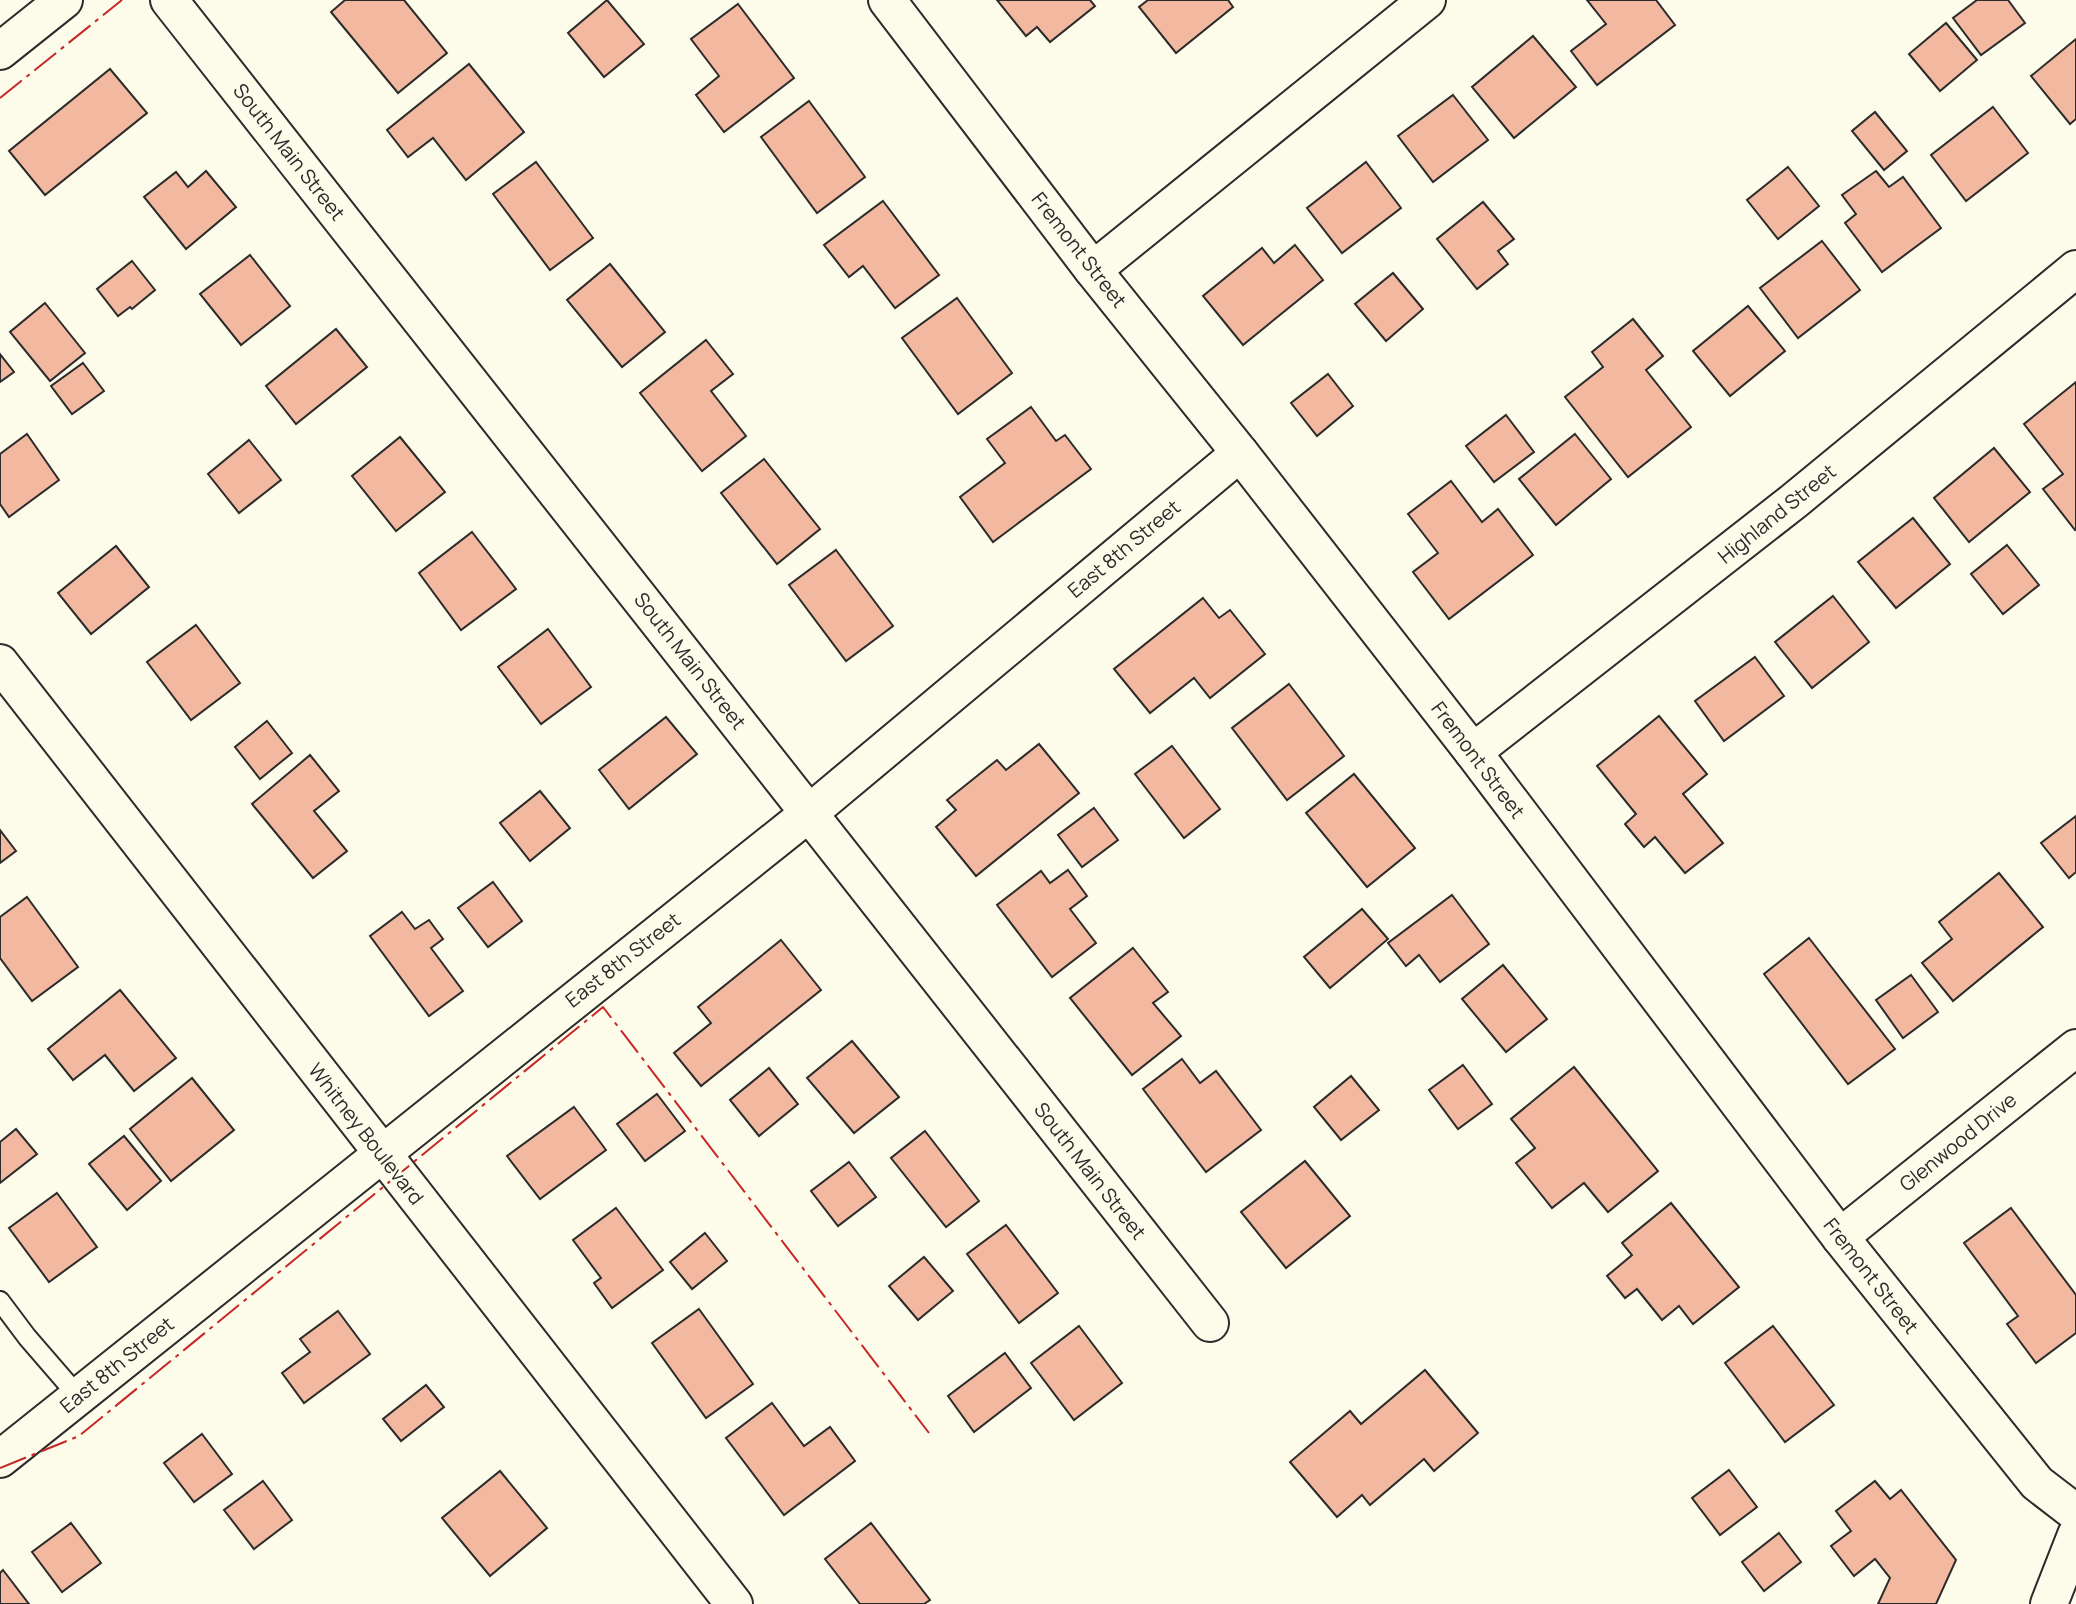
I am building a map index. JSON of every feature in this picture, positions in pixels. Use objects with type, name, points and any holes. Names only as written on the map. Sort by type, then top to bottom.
[{"type":"street","points":[[0,51],[64,0]]},
{"type":"street","name":"South Main Street","points":[[169,0],[1210,1323]]},
{"type":"street","name":"Fremont Street","points":[[887,0],[1093,270],[1473,752],[1840,1237],[2037,1483],[2076,1513]]},
{"type":"street","points":[[1093,270],[1427,0]]},
{"type":"street","name":"Highland Street","points":[[1473,752],[1794,501],[2076,269]]},
{"type":"street","name":"East 8th Street","points":[[0,1459],[808,814],[1240,453]]},
{"type":"street","name":"Whitney Boulevard","points":[[0,663],[734,1604]]},
{"type":"street","name":"Glenwood Drive","points":[[1840,1237],[2076,1048]]},
{"type":"street","points":[[2049,1604],[2076,1535]]},
{"type":"lane","points":[[0,1301],[78,1396]]},
{"type":"building","points":[[345,0],[404,0],[447,53],[398,93],[331,12]]},
{"type":"building","points":[[607,0],[644,44],[604,77],[568,33]]},
{"type":"building","points":[[997,0],[1090,0],[1095,6],[1050,42],[1037,27],[1026,36]]},
{"type":"building","points":[[1148,0],[1228,0],[1233,7],[1176,53],[1139,7]]},
{"type":"building","points":[[1587,0],[1656,0],[1675,25],[1597,85],[1571,51],[1606,24]]},
{"type":"building","points":[[1977,0],[2008,0],[2025,23],[1981,55],[1953,18]]},
{"type":"building","points":[[738,4],[794,78],[724,132],[696,95],[719,76],[691,39]]},
{"type":"building","points":[[1946,23],[1977,60],[1940,91],[1909,54]]},
{"type":"building","points":[[1533,36],[1576,87],[1514,138],[1472,87]]},
{"type":"building","points":[[2076,39],[2076,119],[2070,124],[2031,76]]},
{"type":"building","points":[[469,64],[524,132],[466,180],[433,138],[408,157],[387,130]]},
{"type":"building","points":[[110,69],[147,113],[45,195],[9,151]]},
{"type":"building","points":[[1453,95],[1488,140],[1433,182],[1398,136]]},
{"type":"building","points":[[809,101],[865,177],[817,213],[761,137]]},
{"type":"building","points":[[1993,107],[2028,153],[1966,201],[1931,155]]},
{"type":"building","points":[[1875,112],[1907,151],[1884,170],[1852,131]]},
{"type":"building","points":[[536,162],[593,238],[550,270],[493,194]]},
{"type":"building","points":[[1366,162],[1401,208],[1342,253],[1307,208]]},
{"type":"building","points":[[1788,167],[1819,206],[1778,239],[1747,200]]},
{"type":"building","points":[[206,171],[236,207],[186,249],[144,197],[176,172],[188,187]]},
{"type":"building","points":[[1876,171],[1889,187],[1903,177],[1941,228],[1882,272],[1845,223],[1856,214],[1842,195]]},
{"type":"building","points":[[883,201],[939,275],[895,308],[863,266],[849,277],[824,245]]},
{"type":"building","points":[[1483,202],[1514,239],[1498,251],[1508,264],[1477,289],[1437,239]]},
{"type":"building","points":[[1822,241],[1860,290],[1798,338],[1760,288]]},
{"type":"building","points":[[1295,245],[1323,280],[1243,345],[1203,296],[1262,248],[1274,263]]},
{"type":"building","points":[[250,255],[290,306],[241,345],[200,294]]},
{"type":"building","points":[[132,261],[155,290],[118,316],[97,289]]},
{"type":"building","points":[[610,264],[665,332],[622,367],[567,300]]},
{"type":"building","points":[[1393,273],[1423,309],[1386,341],[1355,304]]},
{"type":"building","points":[[957,298],[1012,373],[958,414],[902,338]]},
{"type":"building","points":[[45,303],[85,353],[50,381],[10,332]]},
{"type":"building","points":[[1748,306],[1785,351],[1730,396],[1693,351]]},
{"type":"building","points":[[1633,319],[1663,356],[1646,370],[1691,427],[1628,477],[1565,397],[1603,367],[1592,352]]},
{"type":"building","points":[[336,329],[367,367],[296,424],[266,386]]},
{"type":"building","points":[[706,340],[733,374],[711,391],[746,436],[702,471],[640,393]]},
{"type":"building","points":[[0,354],[14,372],[0,382]]},
{"type":"building","points":[[83,363],[104,391],[72,414],[51,386]]},
{"type":"building","points":[[1328,374],[1353,406],[1317,436],[1291,403]]},
{"type":"building","points":[[2076,382],[2075,530],[2043,489],[2063,474],[2024,424]]},
{"type":"building","points":[[1031,407],[1056,441],[1065,435],[1091,469],[993,542],[960,497],[1005,463],[987,439]]},
{"type":"building","points":[[1506,415],[1534,452],[1494,482],[1466,446]]},
{"type":"building","points":[[27,434],[59,480],[9,517],[0,504],[0,454]]},
{"type":"building","points":[[1575,434],[1611,479],[1556,525],[1519,479]]},
{"type":"building","points":[[400,437],[445,492],[396,531],[352,476]]},
{"type":"building","points":[[249,440],[281,480],[239,513],[208,474]]},
{"type":"building","points":[[1994,448],[2030,492],[1969,542],[1934,498]]},
{"type":"building","points":[[764,459],[820,529],[777,564],[721,493]]},
{"type":"building","points":[[1451,481],[1482,522],[1498,509],[1533,555],[1449,619],[1413,572],[1438,553],[1408,514]]},
{"type":"building","points":[[1913,518],[1950,564],[1896,608],[1858,562]]},
{"type":"building","points":[[472,532],[516,589],[461,630],[419,573]]},
{"type":"building","points":[[2007,545],[2039,585],[2003,614],[1971,574]]},
{"type":"building","points":[[116,546],[149,587],[91,634],[58,593]]},
{"type":"building","points":[[836,550],[893,626],[846,661],[789,585]]},
{"type":"building","points":[[1833,596],[1869,642],[1812,688],[1775,642]]},
{"type":"building","points":[[1203,598],[1219,618],[1230,610],[1265,654],[1210,698],[1194,678],[1150,713],[1114,669]]},
{"type":"building","points":[[196,625],[240,683],[191,720],[147,662]]},
{"type":"building","points":[[548,629],[591,687],[541,724],[498,667]]},
{"type":"building","points":[[1755,657],[1784,696],[1724,741],[1695,701]]},
{"type":"building","points":[[1289,684],[1344,756],[1287,800],[1232,728]]},
{"type":"building","points":[[1659,716],[1707,774],[1683,794],[1723,843],[1685,873],[1655,837],[1644,847],[1625,824],[1636,814],[1597,766]]},
{"type":"building","points":[[666,717],[697,754],[629,809],[599,770]]},
{"type":"building","points":[[267,721],[292,753],[260,779],[235,747]]},
{"type":"building","points":[[1039,744],[1079,793],[976,876],[936,827],[956,810],[947,800],[997,760],[1006,770]]},
{"type":"building","points":[[1172,746],[1220,809],[1184,838],[1135,774]]},
{"type":"building","points":[[310,755],[339,791],[314,811],[347,851],[313,878],[252,804]]},
{"type":"building","points":[[1354,774],[1415,848],[1367,887],[1306,813]]},
{"type":"building","points":[[540,791],[570,828],[530,861],[500,823]]},
{"type":"building","points":[[1094,808],[1118,840],[1082,867],[1058,835]]},
{"type":"building","points":[[2076,816],[2076,872],[2069,878],[2041,843]]},
{"type":"building","points":[[0,830],[16,851],[0,863]]},
{"type":"building","points":[[1068,870],[1087,896],[1070,909],[1096,943],[1052,977],[997,905],[1041,871],[1050,883]]},
{"type":"building","points":[[1999,873],[2043,927],[1953,1001],[1922,963],[1952,939],[1939,922]]},
{"type":"building","points":[[493,882],[522,921],[488,947],[458,908]]},
{"type":"building","points":[[1452,895],[1489,944],[1440,982],[1419,955],[1406,966],[1388,943]]},
{"type":"building","points":[[27,897],[78,967],[32,1001],[0,958],[0,917]]},
{"type":"building","points":[[1362,909],[1388,939],[1330,988],[1304,957]]},
{"type":"building","points":[[402,912],[415,929],[429,920],[443,939],[431,948],[463,991],[429,1016],[370,936]]},
{"type":"building","points":[[1809,938],[1895,1049],[1848,1084],[1764,974]]},
{"type":"building","points":[[781,940],[821,990],[701,1086],[674,1053],[711,1023],[698,1007]]},
{"type":"building","points":[[1133,948],[1168,992],[1153,1003],[1181,1036],[1132,1075],[1070,998]]},
{"type":"building","points":[[1503,965],[1547,1019],[1506,1052],[1462,999]]},
{"type":"building","points":[[1911,975],[1938,1012],[1903,1038],[1876,1000]]},
{"type":"building","points":[[120,990],[176,1058],[134,1091],[105,1055],[73,1080],[48,1049]]},
{"type":"building","points":[[852,1041],[899,1097],[854,1133],[807,1078]]},
{"type":"building","points":[[1182,1059],[1200,1083],[1216,1071],[1261,1130],[1206,1172],[1143,1089]]},
{"type":"building","points":[[1463,1065],[1492,1104],[1458,1129],[1429,1090]]},
{"type":"building","points":[[1574,1067],[1658,1171],[1608,1212],[1584,1183],[1552,1208],[1516,1163],[1535,1148],[1511,1119]]},
{"type":"building","points":[[769,1068],[798,1104],[759,1136],[730,1100]]},
{"type":"building","points":[[1351,1076],[1379,1110],[1341,1140],[1314,1107]]},
{"type":"building","points":[[192,1078],[234,1130],[171,1181],[130,1129]]},
{"type":"building","points":[[657,1094],[685,1131],[645,1161],[617,1124]]},
{"type":"building","points":[[574,1107],[606,1150],[540,1199],[507,1156]]},
{"type":"building","points":[[16,1129],[37,1154],[0,1183],[0,1142]]},
{"type":"building","points":[[925,1131],[979,1201],[946,1227],[891,1158]]},
{"type":"building","points":[[124,1136],[161,1181],[127,1210],[89,1164]]},
{"type":"building","points":[[1305,1161],[1350,1216],[1286,1268],[1241,1212]]},
{"type":"building","points":[[849,1162],[876,1197],[838,1226],[811,1191]]},
{"type":"building","points":[[57,1193],[97,1247],[49,1282],[9,1228]]},
{"type":"building","points":[[1671,1203],[1739,1287],[1693,1324],[1679,1306],[1662,1320],[1637,1289],[1625,1298],[1607,1276],[1632,1255],[1622,1243]]},
{"type":"building","points":[[616,1208],[663,1270],[612,1308],[594,1283],[601,1278],[573,1240]]},
{"type":"building","points":[[2011,1208],[2076,1295],[2076,1333],[2036,1363],[2007,1324],[2018,1316],[1964,1243]]},
{"type":"building","points":[[1006,1225],[1058,1293],[1019,1323],[967,1254]]},
{"type":"building","points":[[705,1233],[727,1261],[692,1289],[670,1262]]},
{"type":"building","points":[[924,1257],[953,1291],[918,1320],[889,1286]]},
{"type":"building","points":[[699,1309],[753,1384],[706,1418],[652,1343]]},
{"type":"building","points":[[338,1311],[370,1354],[304,1403],[282,1373],[310,1352],[300,1339]]},
{"type":"building","points":[[1079,1326],[1122,1383],[1074,1420],[1031,1363]]},
{"type":"building","points":[[1773,1326],[1834,1405],[1785,1442],[1725,1363]]},
{"type":"building","points":[[1005,1353],[1031,1388],[974,1432],[948,1396]]},
{"type":"building","points":[[1425,1370],[1478,1433],[1434,1471],[1424,1459],[1370,1505],[1362,1495],[1337,1517],[1290,1462],[1350,1411],[1361,1424]]},
{"type":"building","points":[[426,1385],[444,1407],[401,1441],[383,1419]]},
{"type":"building","points":[[772,1403],[804,1446],[830,1427],[855,1461],[784,1515],[726,1438]]},
{"type":"building","points":[[202,1434],[232,1474],[194,1502],[164,1463]]},
{"type":"building","points":[[1729,1470],[1757,1507],[1720,1535],[1692,1498]]},
{"type":"building","points":[[500,1471],[547,1528],[490,1576],[442,1518]]},
{"type":"building","points":[[263,1481],[292,1520],[254,1549],[224,1510]]},
{"type":"building","points":[[1875,1481],[1890,1499],[1901,1490],[1956,1560],[1936,1604],[1878,1604],[1890,1578],[1875,1559],[1854,1576],[1831,1546],[1851,1531],[1836,1511]]},
{"type":"building","points":[[71,1523],[101,1563],[62,1592],[32,1552]]},
{"type":"building","points":[[871,1523],[930,1600],[924,1604],[860,1604],[825,1559]]},
{"type":"building","points":[[1779,1533],[1801,1562],[1764,1591],[1742,1562]]},
{"type":"building","points":[[3,1570],[29,1604],[0,1604],[0,1573]]},
{"type":"power","points":[[0,98],[122,0]]},
{"type":"power","points":[[0,1468],[79,1436],[603,1007],[929,1433]]}]
